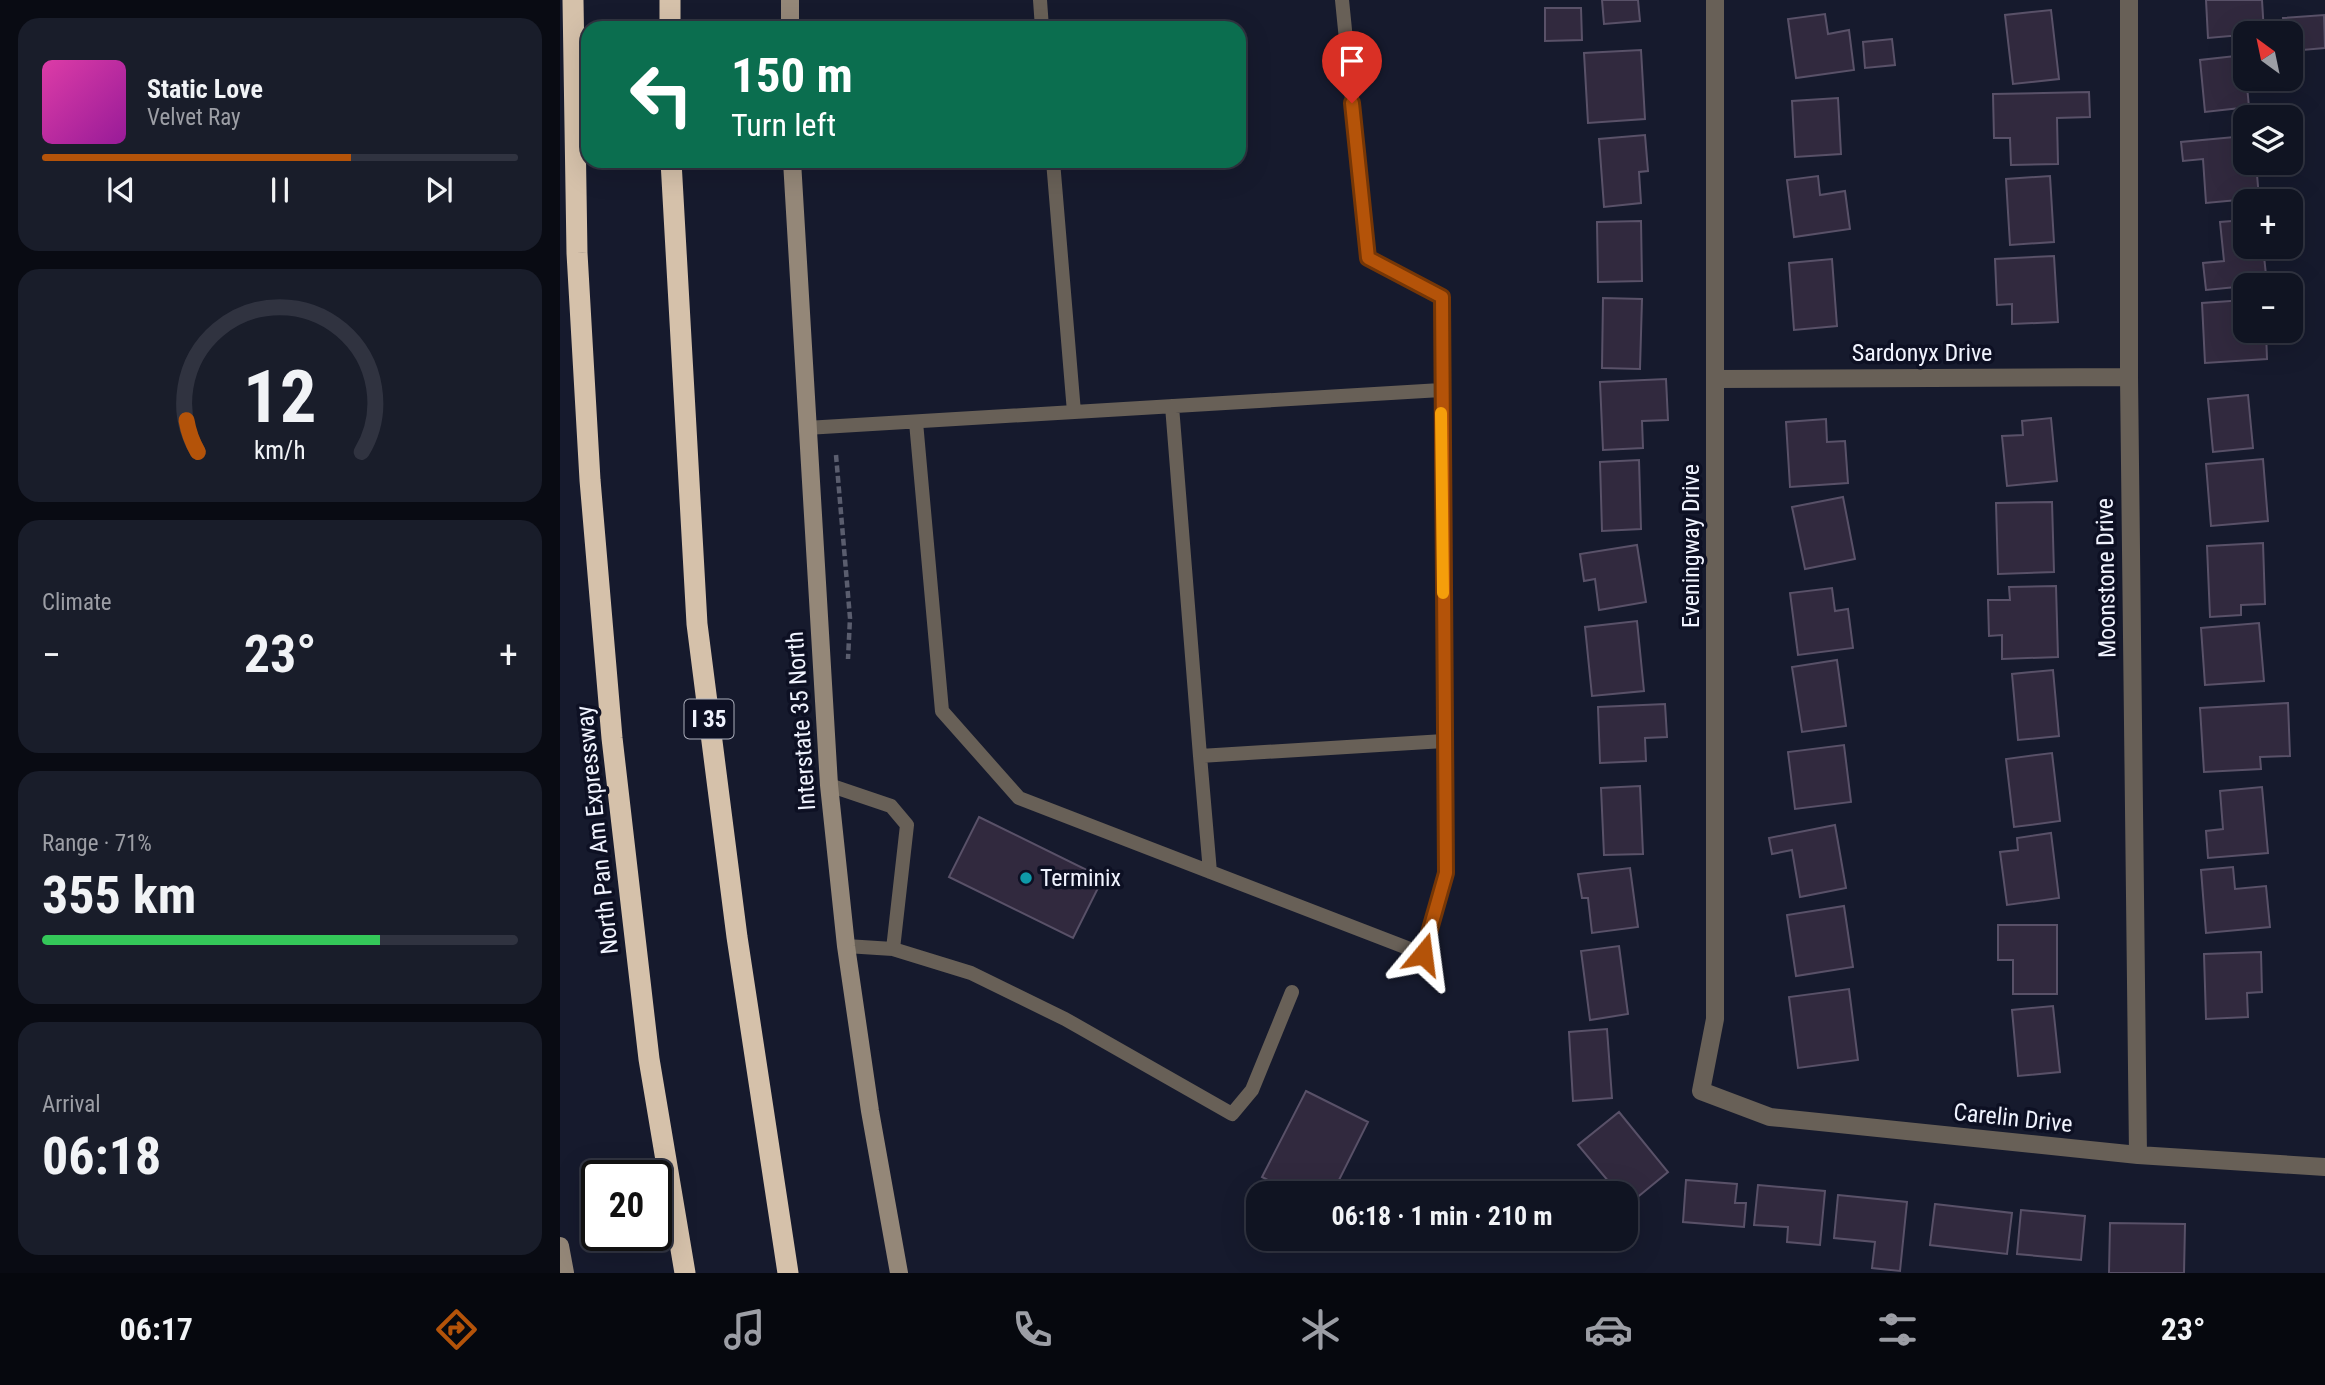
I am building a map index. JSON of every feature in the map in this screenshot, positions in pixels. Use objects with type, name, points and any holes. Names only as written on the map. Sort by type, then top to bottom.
[{"type":"highway","name":"North Pan Am Expressway","points":[[573,0],[577,253],[590,480],[609,711],[649,1059],[685,1273]]},
{"type":"highway","points":[[670,0],[670,21]]},
{"type":"highway","name":"I 35","points":[[671,168],[697,624],[737,937],[788,1273]]},
{"type":"main road","points":[[790,0],[790,21]]},
{"type":"main road","name":"Interstate 35 North","points":[[792,168],[829,785],[846,946],[870,1111],[899,1273]]},
{"type":"main road","points":[[560,1246],[565,1273]]},
{"type":"street","name":"Eveningway Drive","points":[[1701,1091],[1715,1019],[1714,0]]},
{"type":"street","name":"Moonstone Drive","points":[[2129,0],[2129,377],[2137,1155]]},
{"type":"street","name":"Sardonyx Drive","points":[[1716,379],[2129,377]]},
{"type":"street","name":"Carelin Drive","points":[[1701,1091],[1770,1117],[2137,1155],[2325,1167]]},
{"type":"lane","points":[[1040,0],[1042,21]]},
{"type":"lane","points":[[916,422],[942,711],[1019,798],[1423,954],[1446,873],[1442,297],[1368,258],[1342,0]]},
{"type":"lane","points":[[1054,168],[1074,412]]},
{"type":"lane","points":[[806,428],[1441,390]]},
{"type":"lane","points":[[1172,406],[1210,872]]},
{"type":"lane","points":[[1200,756],[1444,741]]},
{"type":"lane","points":[[829,785],[891,806],[907,825],[893,949]]},
{"type":"lane","points":[[846,946],[893,949],[971,973],[1043,1008],[1232,1114],[1252,1090],[1292,992]]},
{"type":"path","points":[[838,475],[850,618],[847,669]]},
{"type":"building","points":[[1602,0],[1638,0],[1640,21],[1604,24]]},
{"type":"building","points":[[2206,0],[2262,0],[2263,21],[2233,21],[2233,36],[2208,38]]},
{"type":"building","points":[[1545,8],[1581,8],[1582,40],[1545,41]]},
{"type":"building","points":[[2051,10],[2059,79],[2013,84],[2005,15]]},
{"type":"building","points":[[1825,14],[1828,34],[1849,30],[1854,70],[1796,78],[1788,19]]},
{"type":"building","points":[[2324,15],[2325,48],[2303,50],[2303,21],[2283,21],[2283,18]]},
{"type":"building","points":[[1892,39],[1895,65],[1865,68],[1863,42]]},
{"type":"building","points":[[1641,50],[1645,119],[1588,123],[1584,53]]},
{"type":"building","points":[[2233,56],[2233,91],[2247,91],[2249,105],[2233,105],[2233,109],[2205,112],[2200,60]]},
{"type":"building","points":[[2089,92],[2090,117],[2057,118],[2058,164],[2011,165],[2010,138],[1994,138],[1993,94]]},
{"type":"building","points":[[1838,98],[1841,154],[1795,157],[1792,101]]},
{"type":"building","points":[[1645,135],[1648,171],[1639,172],[1641,203],[1604,207],[1599,139]]},
{"type":"building","points":[[2233,137],[2233,175],[2257,175],[2258,189],[2233,189],[2233,200],[2206,203],[2203,159],[2183,161],[2181,142]]},
{"type":"building","points":[[1818,176],[1820,195],[1845,191],[1850,229],[1794,237],[1787,180]]},
{"type":"building","points":[[2050,176],[2054,242],[2010,245],[2006,179]]},
{"type":"building","points":[[1641,221],[1642,281],[1598,282],[1597,222]]},
{"type":"building","points":[[2233,221],[2233,259],[2264,259],[2266,273],[2233,273],[2233,287],[2206,290],[2203,263],[2224,261],[2220,222]]},
{"type":"building","points":[[2054,256],[2058,322],[2012,324],[2012,304],[1997,305],[1995,259]]},
{"type":"building","points":[[1832,259],[1837,326],[1794,330],[1789,263]]},
{"type":"building","points":[[1603,298],[1642,299],[1640,369],[1602,368]]},
{"type":"building","points":[[2233,301],[2233,343],[2266,343],[2267,359],[2205,363],[2202,303]]},
{"type":"building","points":[[1666,379],[1668,420],[1642,421],[1643,448],[1603,450],[1600,382]]},
{"type":"building","points":[[2248,395],[2253,448],[2213,452],[2208,399]]},
{"type":"building","points":[[2051,418],[2057,481],[2007,486],[2002,436],[2023,435],[2022,421]]},
{"type":"building","points":[[1826,419],[1827,442],[1845,441],[1848,483],[1790,487],[1786,422]]},
{"type":"building","points":[[2263,459],[2268,521],[2211,526],[2206,464]]},
{"type":"building","points":[[1639,460],[1641,529],[1602,531],[1600,462]]},
{"type":"building","points":[[1843,497],[1855,559],[1805,569],[1792,507]]},
{"type":"building","points":[[2052,502],[2054,572],[1998,574],[1996,503]]},
{"type":"building","points":[[2263,543],[2265,604],[2241,605],[2241,615],[2210,617],[2207,546]]},
{"type":"building","points":[[1637,545],[1646,602],[1599,610],[1595,579],[1584,581],[1580,554]]},
{"type":"building","points":[[2056,586],[2058,657],[2002,659],[2002,635],[1989,636],[1988,600],[2010,600],[2009,587]]},
{"type":"building","points":[[1832,588],[1835,611],[1848,609],[1853,648],[1798,655],[1790,593]]},
{"type":"building","points":[[1637,621],[1644,691],[1592,696],[1585,627]]},
{"type":"building","points":[[2259,623],[2264,681],[2205,685],[2201,628]]},
{"type":"building","points":[[1837,660],[1846,726],[1802,732],[1792,667]]},
{"type":"building","points":[[2053,670],[2059,736],[2018,740],[2012,674]]},
{"type":"building","points":[[2288,703],[2290,756],[2260,757],[2261,769],[2204,772],[2200,708]]},
{"type":"building","points":[[1665,704],[1667,737],[1645,738],[1646,761],[1600,763],[1598,707]]},
{"type":"building","points":[[1844,745],[1851,802],[1795,809],[1788,752]]},
{"type":"building","points":[[2052,753],[2060,821],[2014,827],[2006,759]]},
{"type":"building","points":[[1640,786],[1643,854],[1604,855],[1601,788]]},
{"type":"building","points":[[2262,787],[2268,853],[2208,858],[2206,831],[2223,829],[2220,791]]},
{"type":"building","name":"Terminix","points":[[979,817],[1103,878],[1073,938],[949,877]]},
{"type":"building","points":[[1835,825],[1846,888],[1800,897],[1792,850],[1772,854],[1769,838]]},
{"type":"building","points":[[2051,833],[2059,898],[2007,905],[2000,852],[2018,850],[2017,838]]},
{"type":"building","points":[[2233,867],[2235,889],[2266,886],[2270,927],[2206,933],[2201,870]]},
{"type":"building","points":[[1630,868],[1638,927],[1592,933],[1588,898],[1582,898],[1578,874]]},
{"type":"building","points":[[1844,906],[1853,967],[1796,976],[1787,915]]},
{"type":"building","points":[[1998,925],[2057,925],[2057,994],[2013,994],[2013,960],[1998,960]]},
{"type":"building","points":[[1619,946],[1628,1014],[1590,1020],[1581,951]]},
{"type":"building","points":[[2261,952],[2262,992],[2247,993],[2248,1017],[2206,1019],[2204,954]]},
{"type":"building","points":[[1849,989],[1858,1060],[1798,1068],[1789,997]]},
{"type":"building","points":[[2053,1006],[2060,1072],[2018,1076],[2012,1010]]},
{"type":"building","points":[[1607,1029],[1612,1098],[1573,1101],[1569,1032]]},
{"type":"building","points":[[1306,1091],[1368,1122],[1338,1181],[1270,1181],[1262,1177]]},
{"type":"building","points":[[1619,1112],[1668,1172],[1638,1197],[1638,1181],[1608,1181],[1578,1145]]},
{"type":"building","points":[[1686,1180],[1737,1184],[1735,1203],[1746,1203],[1744,1227],[1683,1222]]},
{"type":"building","points":[[1758,1185],[1825,1191],[1820,1245],[1787,1242],[1788,1227],[1754,1225]]},
{"type":"building","points":[[1838,1195],[1907,1202],[1900,1271],[1872,1268],[1875,1242],[1834,1238]]},
{"type":"building","points":[[1935,1204],[2012,1213],[2007,1254],[1930,1245]]},
{"type":"building","points":[[2021,1210],[2085,1216],[2081,1260],[2017,1254]]},
{"type":"building","points":[[2110,1223],[2185,1224],[2184,1273],[2109,1273]]},
{"type":"slow traffic","points":[[1441,413],[1443,593]]},
{"type":"place","name":"Terminix","points":[[1026,878]]},
{"type":"route","points":[[1352,103],[1368,258],[1442,297],[1446,873],[1423,954]]}]
